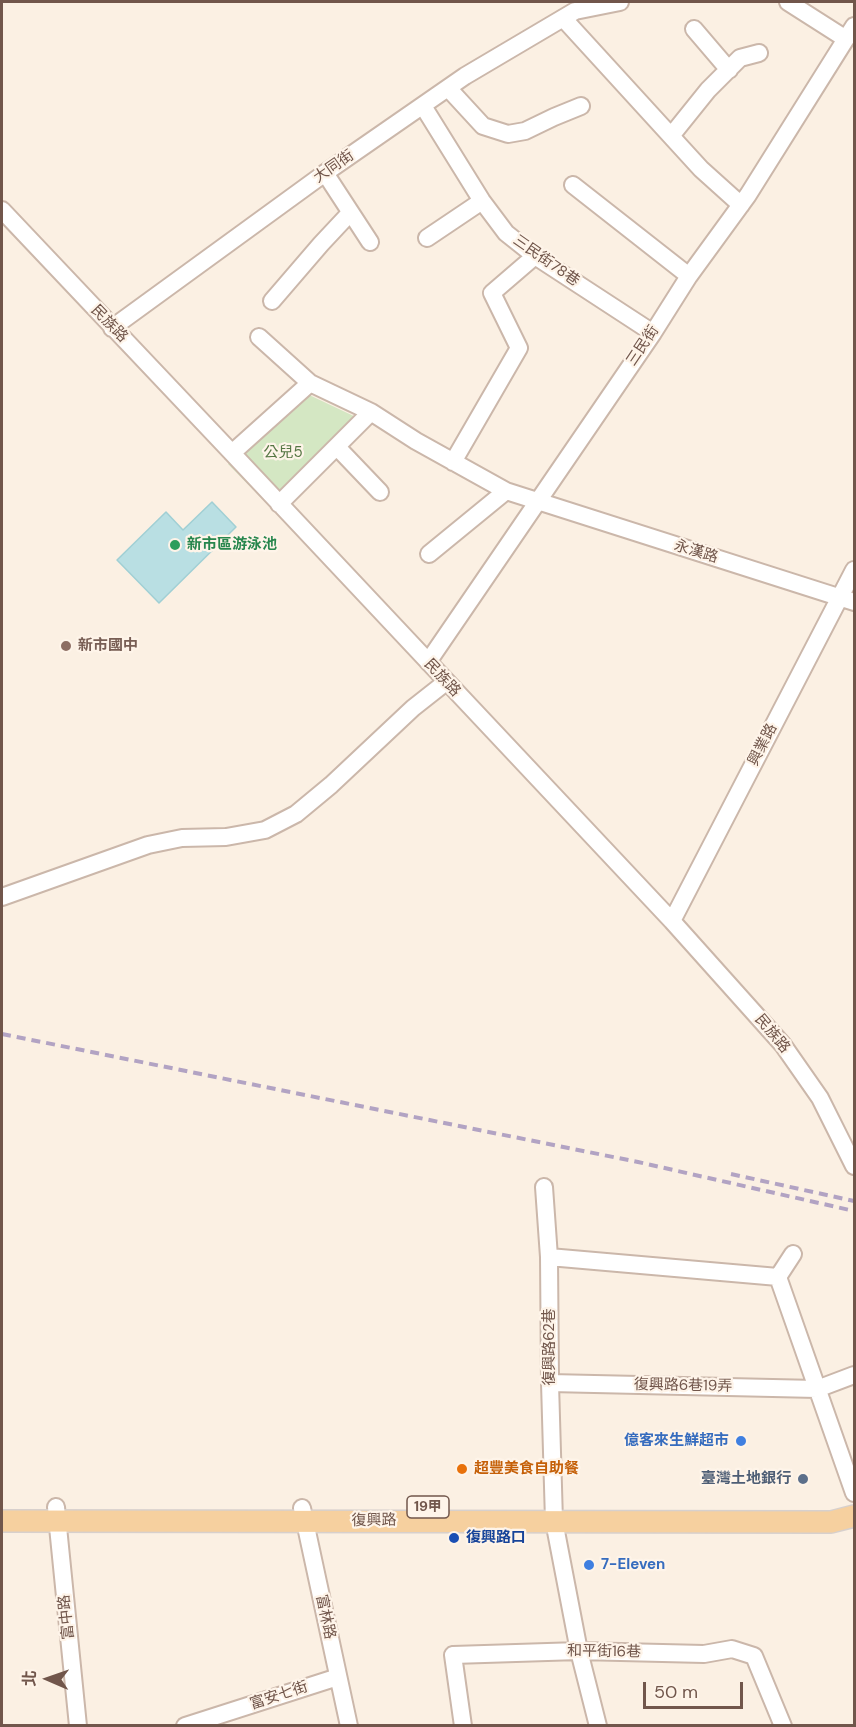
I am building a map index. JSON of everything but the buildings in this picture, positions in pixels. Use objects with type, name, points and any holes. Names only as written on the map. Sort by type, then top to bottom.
[{"type":"main road","name":"復興路","points":[[2,1507],[56,1514],[554,1514],[830,1508],[855,1514]]},
{"type":"main road","name":"復興路","points":[[2,1521],[56,1514]]},
{"type":"street","name":"大同街","points":[[112,328],[325,173],[448,88],[575,11],[620,2]]},
{"type":"street","points":[[788,2],[850,33]]},
{"type":"street","points":[[563,18],[701,168],[741,205]]},
{"type":"street","points":[[694,29],[729,70]]},
{"type":"street","name":"三民街","points":[[428,663],[652,333],[688,276],[741,205],[850,33]]},
{"type":"street","points":[[671,136],[708,90],[740,58],[759,53]]},
{"type":"street","points":[[448,88],[483,126],[508,134],[525,131],[581,106]]},
{"type":"street","name":"三民街78巷","points":[[423,106],[506,233],[535,256],[652,333]]},
{"type":"street","points":[[325,173],[369,242]]},
{"type":"street","points":[[573,185],[688,276]]},
{"type":"street","points":[[427,238],[483,201]]},
{"type":"street","name":"民族路","points":[[2,210],[672,921],[783,1045],[820,1098],[854,1166]]},
{"type":"street","points":[[273,301],[350,213]]},
{"type":"street","points":[[453,462],[519,348],[492,293],[535,256]]},
{"type":"street","name":"永漢路","points":[[259,337],[310,383],[371,412],[506,491],[847,599]]},
{"type":"street","points":[[232,453],[310,383]]},
{"type":"street","points":[[279,504],[371,412]]},
{"type":"street","points":[[337,447],[380,492]]},
{"type":"street","points":[[429,554],[506,491]]},
{"type":"street","name":"興業路","points":[[672,921],[847,599],[855,570]]},
{"type":"street","points":[[2,897],[148,845],[182,838],[226,837],[265,830],[296,814],[331,785],[413,708],[446,682]]},
{"type":"street","name":"復興路62巷","points":[[544,1187],[549,1257],[554,1514],[593,1724]]},
{"type":"street","points":[[778,1277],[793,1254]]},
{"type":"street","points":[[549,1257],[778,1277]]},
{"type":"street","points":[[778,1277],[855,1493]]},
{"type":"street","points":[[817,1389],[855,1375]]},
{"type":"street","name":"復興路6巷19弄","points":[[550,1383],[817,1389]]},
{"type":"street","name":"富中路","points":[[56,1514],[78,1725]]},
{"type":"street","name":"富林路","points":[[304,1515],[350,1725]]},
{"type":"street","name":"和平街16巷","points":[[463,1725],[453,1655],[579,1651],[704,1654],[732,1649],[754,1656],[783,1725]]},
{"type":"street","name":"富安七街","points":[[185,1725],[338,1677]]},
{"type":"green space","name":"公兒5","points":[[305,393],[360,419],[269,506],[228,464]]},
{"type":"water","name":"新市區游泳池","points":[[212,502],[236,527],[159,603],[117,560],[166,512],[183,530]]},
{"type":"railway","points":[[2,1034],[638,1162],[854,1211]]},
{"type":"railway","points":[[731,1174],[854,1201]]},
{"type":"place","name":"新市區游泳池","points":[[175,545]]},
{"type":"place","name":"新市國中","points":[[66,646]]},
{"type":"place","name":"億客來生鮮超市","points":[[741,1441]]},
{"type":"place","name":"超豐美食自助餐","points":[[462,1469]]},
{"type":"place","name":"臺灣土地銀行","points":[[803,1479]]},
{"type":"place","name":"復興路口","points":[[454,1538]]},
{"type":"place","name":"7-Eleven","points":[[589,1565]]}]
